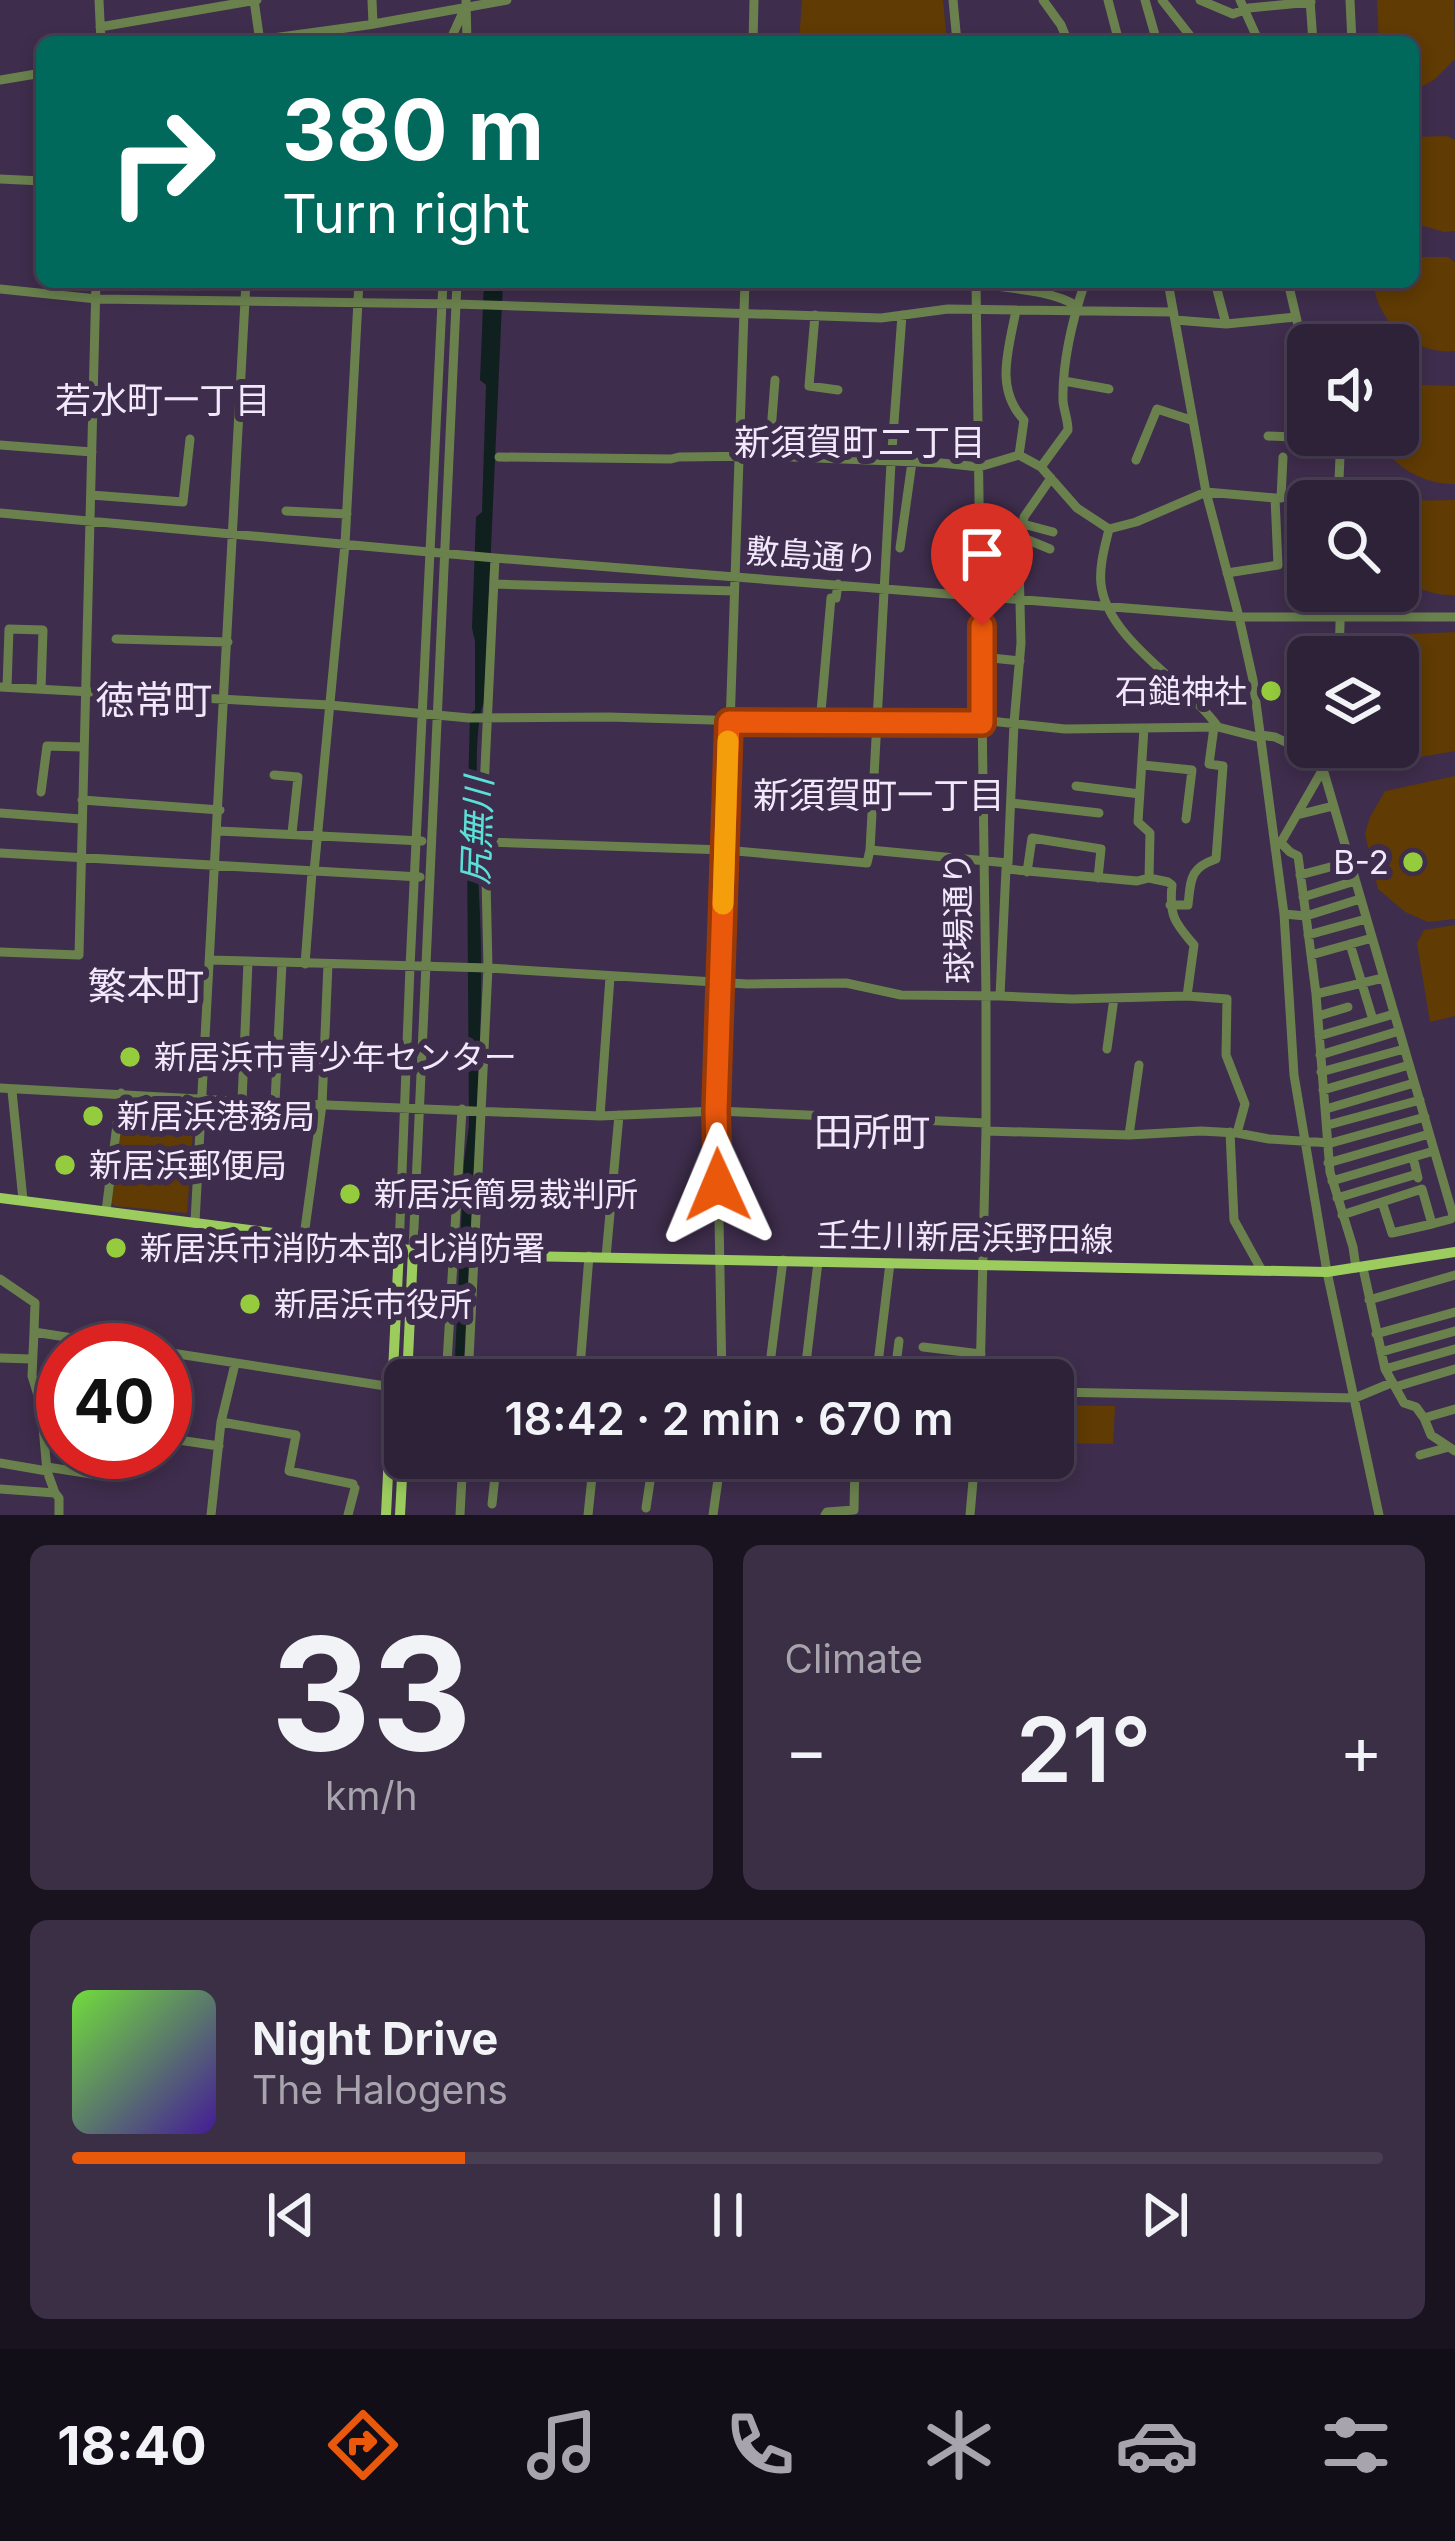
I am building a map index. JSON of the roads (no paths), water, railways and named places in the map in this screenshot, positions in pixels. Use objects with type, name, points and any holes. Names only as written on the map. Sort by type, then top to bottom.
[{"type":"main road","points":[[0,1198],[455,1254]]},
{"type":"main road","points":[[399,1249],[401,1359]]},
{"type":"main road","points":[[403,1359],[413,1250]]},
{"type":"main road","name":"壬生川新居浜野田線","points":[[455,1254],[1327,1272],[1455,1252]]},
{"type":"main road","points":[[386,1515],[390,1479]]},
{"type":"main road","points":[[400,1515],[402,1479]]},
{"type":"street","points":[[99,0],[101,36]]},
{"type":"street","points":[[100,27],[255,0],[259,36]]},
{"type":"street","points":[[370,36],[372,0]]},
{"type":"street","points":[[293,36],[506,0]]},
{"type":"street","points":[[753,36],[754,0]]},
{"type":"street","points":[[953,0],[956,36]]},
{"type":"street","points":[[1042,0],[1066,36]]},
{"type":"street","points":[[1108,0],[1117,36]]},
{"type":"street","points":[[1145,0],[1155,36]]},
{"type":"street","points":[[1162,0],[1190,36]]},
{"type":"street","points":[[1200,0],[1233,14],[1243,5],[1311,1],[1313,36]]},
{"type":"street","points":[[1350,0],[1352,36]]},
{"type":"street","points":[[453,36],[466,4]]},
{"type":"street","points":[[466,4],[467,36]]},
{"type":"street","points":[[1243,5],[1256,36]]},
{"type":"street","points":[[0,80],[36,74]]},
{"type":"street","points":[[0,179],[36,181]]},
{"type":"street","points":[[0,952],[79,955],[96,288]]},
{"type":"street","points":[[195,1222],[246,288]]},
{"type":"street","points":[[305,964],[345,544],[359,288]]},
{"type":"street","points":[[399,1249],[443,288]]},
{"type":"street","points":[[413,1250],[457,288]]},
{"type":"street","points":[[722,1359],[716,1111],[745,288]]},
{"type":"street","name":"球場通り","points":[[976,288],[986,996],[981,1359]]},
{"type":"street","points":[[1008,288],[1071,301],[1077,308]]},
{"type":"street","points":[[1041,467],[1068,430],[1064,381],[1083,288]]},
{"type":"street","points":[[1169,288],[1191,420],[1240,617],[1261,737],[1278,845],[1294,1076],[1341,1348],[1379,1515]]},
{"type":"street","points":[[1217,288],[1226,324]]},
{"type":"street","points":[[1291,288],[1298,324]]},
{"type":"street","points":[[0,289],[97,299],[456,304],[881,318],[948,309],[1077,308],[1226,324],[1296,317]]},
{"type":"street","points":[[1016,310],[1005,376],[1011,406],[1024,420],[1019,455]]},
{"type":"street","points":[[815,315],[809,386],[838,390]]},
{"type":"street","points":[[486,842],[725,850],[867,863],[902,315]]},
{"type":"street","points":[[438,371],[453,374]]},
{"type":"street","points":[[769,456],[775,380]]},
{"type":"street","points":[[1064,381],[1108,389]]},
{"type":"street","points":[[1136,460],[1157,409],[1191,420]]},
{"type":"street","points":[[1268,436],[1287,436]]},
{"type":"street","points":[[91,495],[189,503],[190,439]]},
{"type":"street","points":[[0,445],[92,452]]},
{"type":"street","points":[[499,457],[740,455],[979,467],[1019,455],[1041,467],[1077,508],[1109,529],[1206,492],[1281,498],[1283,457]]},
{"type":"street","points":[[900,548],[912,462]]},
{"type":"street","points":[[1000,996],[1020,661],[1021,538],[1024,517],[1051,478]]},
{"type":"street","points":[[1227,573],[1278,565],[1275,498]]},
{"type":"street","points":[[286,511],[346,514]]},
{"type":"street","points":[[0,513],[444,553]]},
{"type":"street","points":[[1024,524],[1053,532]]},
{"type":"street","points":[[1109,529],[1101,586],[1119,628],[1216,727]]},
{"type":"street","points":[[1021,538],[1050,549]]},
{"type":"street","name":"敷島通り","points":[[444,553],[1240,617],[1455,617]]},
{"type":"street","points":[[470,1359],[486,968],[485,718],[494,558]]},
{"type":"street","points":[[494,584],[734,591]]},
{"type":"street","points":[[820,723],[830,598],[836,598],[838,584]]},
{"type":"street","points":[[1341,636],[1342,612]]},
{"type":"street","points":[[41,689],[43,630],[9,629],[4,687],[329,705],[470,718],[1014,723],[1065,729],[1216,727],[1274,737],[1287,744]]},
{"type":"street","points":[[116,639],[228,642]]},
{"type":"street","points":[[982,657],[1020,661]]},
{"type":"street","points":[[1170,904],[1188,905],[1193,874],[1201,864],[1216,859],[1223,766],[1209,764],[1216,727]]},
{"type":"street","points":[[1144,728],[1138,822],[1150,833],[1148,878]]},
{"type":"street","points":[[41,792],[47,746],[83,747]]},
{"type":"street","points":[[1143,764],[1192,770],[1186,819]]},
{"type":"street","points":[[1278,845],[1322,768]]},
{"type":"street","points":[[1325,768],[1454,1215],[1392,1233],[1380,1184]]},
{"type":"street","points":[[274,775],[298,777],[292,833]]},
{"type":"street","points":[[1076,786],[1140,794]]},
{"type":"street","points":[[82,800],[220,810]]},
{"type":"street","points":[[1011,803],[1100,813]]},
{"type":"street","points":[[1297,815],[1333,806]]},
{"type":"street","points":[[0,813],[81,819]]},
{"type":"street","points":[[218,831],[432,842]]},
{"type":"street","points":[[1027,872],[1032,838],[1101,849],[1098,878]]},
{"type":"street","points":[[1278,845],[1298,856],[1316,994],[1328,1162],[1385,1369],[1404,1403],[1416,1408],[1431,1435],[1452,1449]]},
{"type":"street","points":[[870,850],[985,860],[1027,872],[1168,882],[1173,918],[1194,945],[1187,996]]},
{"type":"street","points":[[0,853],[431,878]]},
{"type":"street","points":[[1300,875],[1349,862]]},
{"type":"street","points":[[1303,897],[1355,880]]},
{"type":"street","points":[[1284,914],[1306,916],[1360,899]]},
{"type":"street","points":[[1308,935],[1366,920]]},
{"type":"street","points":[[1311,955],[1372,938]]},
{"type":"street","points":[[1350,944],[1373,1020]]},
{"type":"street","points":[[211,960],[486,968],[747,984],[846,983],[901,994],[1223,997],[1227,999],[1226,1054],[1245,1104],[1234,1132],[1234,1220],[1262,1271]]},
{"type":"street","points":[[242,1101],[248,962]]},
{"type":"street","points":[[275,1102],[281,963]]},
{"type":"street","points":[[304,1236],[322,1105],[328,964]]},
{"type":"street","points":[[600,1116],[610,976]]},
{"type":"street","points":[[1316,994],[1384,978]]},
{"type":"street","points":[[1107,1049],[1114,998]]},
{"type":"street","points":[[1318,1016],[1348,1007]]},
{"type":"street","points":[[1319,1036],[1394,1014]]},
{"type":"street","points":[[1320,1055],[1399,1031]]},
{"type":"street","points":[[1322,1072],[1404,1049]]},
{"type":"street","points":[[1129,1135],[1139,1065]]},
{"type":"street","points":[[1323,1090],[1409,1065]]},
{"type":"street","points":[[1326,1109],[1414,1083]]},
{"type":"street","points":[[23,1200],[6,1090],[600,1116],[716,1111],[1129,1135],[1234,1132],[1328,1143],[1424,1118]]},
{"type":"street","points":[[106,1211],[121,1093]]},
{"type":"street","points":[[1328,1125],[1420,1100]]},
{"type":"street","points":[[448,1359],[463,1109]]},
{"type":"street","points":[[606,1257],[619,1115]]},
{"type":"street","points":[[1328,1162],[1429,1134]]},
{"type":"street","points":[[1332,1181],[1434,1150]]},
{"type":"street","points":[[1413,1157],[1432,1224]]},
{"type":"street","points":[[1337,1198],[1417,1174]]},
{"type":"street","points":[[1342,1216],[1421,1189]]},
{"type":"street","points":[[580,1359],[589,1256]]},
{"type":"street","points":[[771,1359],[783,1260]]},
{"type":"street","points":[[806,1359],[818,1262]]},
{"type":"street","points":[[879,1359],[890,1264]]},
{"type":"street","points":[[1369,1300],[1455,1275]]},
{"type":"street","points":[[0,1279],[35,1303],[31,1360],[36,1389]]},
{"type":"street","points":[[1376,1334],[1455,1312]]},
{"type":"street","points":[[1381,1352],[1455,1330]]},
{"type":"street","points":[[897,1359],[899,1341]]},
{"type":"street","points":[[922,1347],[981,1354]]},
{"type":"street","points":[[1385,1369],[1455,1349]]},
{"type":"street","points":[[192,1357],[384,1384]]},
{"type":"street","points":[[0,1358],[31,1360]]},
{"type":"street","points":[[211,1515],[221,1422],[235,1364]]},
{"type":"street","points":[[1074,1392],[1355,1398],[1455,1369]]},
{"type":"street","points":[[1424,1418],[1455,1409]]},
{"type":"street","points":[[221,1422],[296,1436],[290,1471],[354,1486],[348,1515]]},
{"type":"street","points":[[192,1442],[219,1446]]},
{"type":"street","points":[[1420,1455],[1452,1449]]},
{"type":"street","points":[[0,1463],[36,1468]]},
{"type":"street","points":[[50,1479],[59,1498],[59,1515]]},
{"type":"street","points":[[460,1515],[462,1479]]},
{"type":"street","points":[[493,1504],[495,1479]]},
{"type":"street","points":[[588,1515],[592,1479]]},
{"type":"street","points":[[646,1508],[650,1479]]},
{"type":"street","points":[[713,1515],[719,1479]]},
{"type":"street","points":[[824,1515],[854,1510],[852,1479]]},
{"type":"street","points":[[970,1515],[974,1479]]},
{"type":"street","points":[[0,1489],[55,1493]]},
{"type":"water","name":"尻無川","points":[[484,288],[503,288],[484,703],[477,764],[481,1011],[477,1117],[464,1359],[455,1359],[469,1126],[467,830],[470,714],[475,710],[476,517],[482,512],[486,385],[480,380]]},
{"type":"place","name":"石鎚神社","points":[[1271,691]]},
{"type":"place","name":"B-2","points":[[1413,862]]},
{"type":"place","name":"新居浜市青少年センター","points":[[130,1057]]},
{"type":"place","name":"新居浜港務局","points":[[93,1116]]},
{"type":"place","name":"新居浜郵便局","points":[[65,1165]]},
{"type":"place","name":"新居浜簡易裁判所","points":[[350,1194]]},
{"type":"place","name":"新居浜市消防本部 北消防署","points":[[116,1248]]},
{"type":"place","name":"新居浜市役所","points":[[250,1304]]},
{"type":"district","name":"若水町一丁目","points":[[163,400]]},
{"type":"district","name":"新須賀町二丁目","points":[[860,442]]},
{"type":"district","name":"徳常町","points":[[154,700]]},
{"type":"district","name":"新須賀町一丁目","points":[[879,795]]},
{"type":"district","name":"繁本町","points":[[146,986]]},
{"type":"district","name":"田所町","points":[[872,1132]]}]
